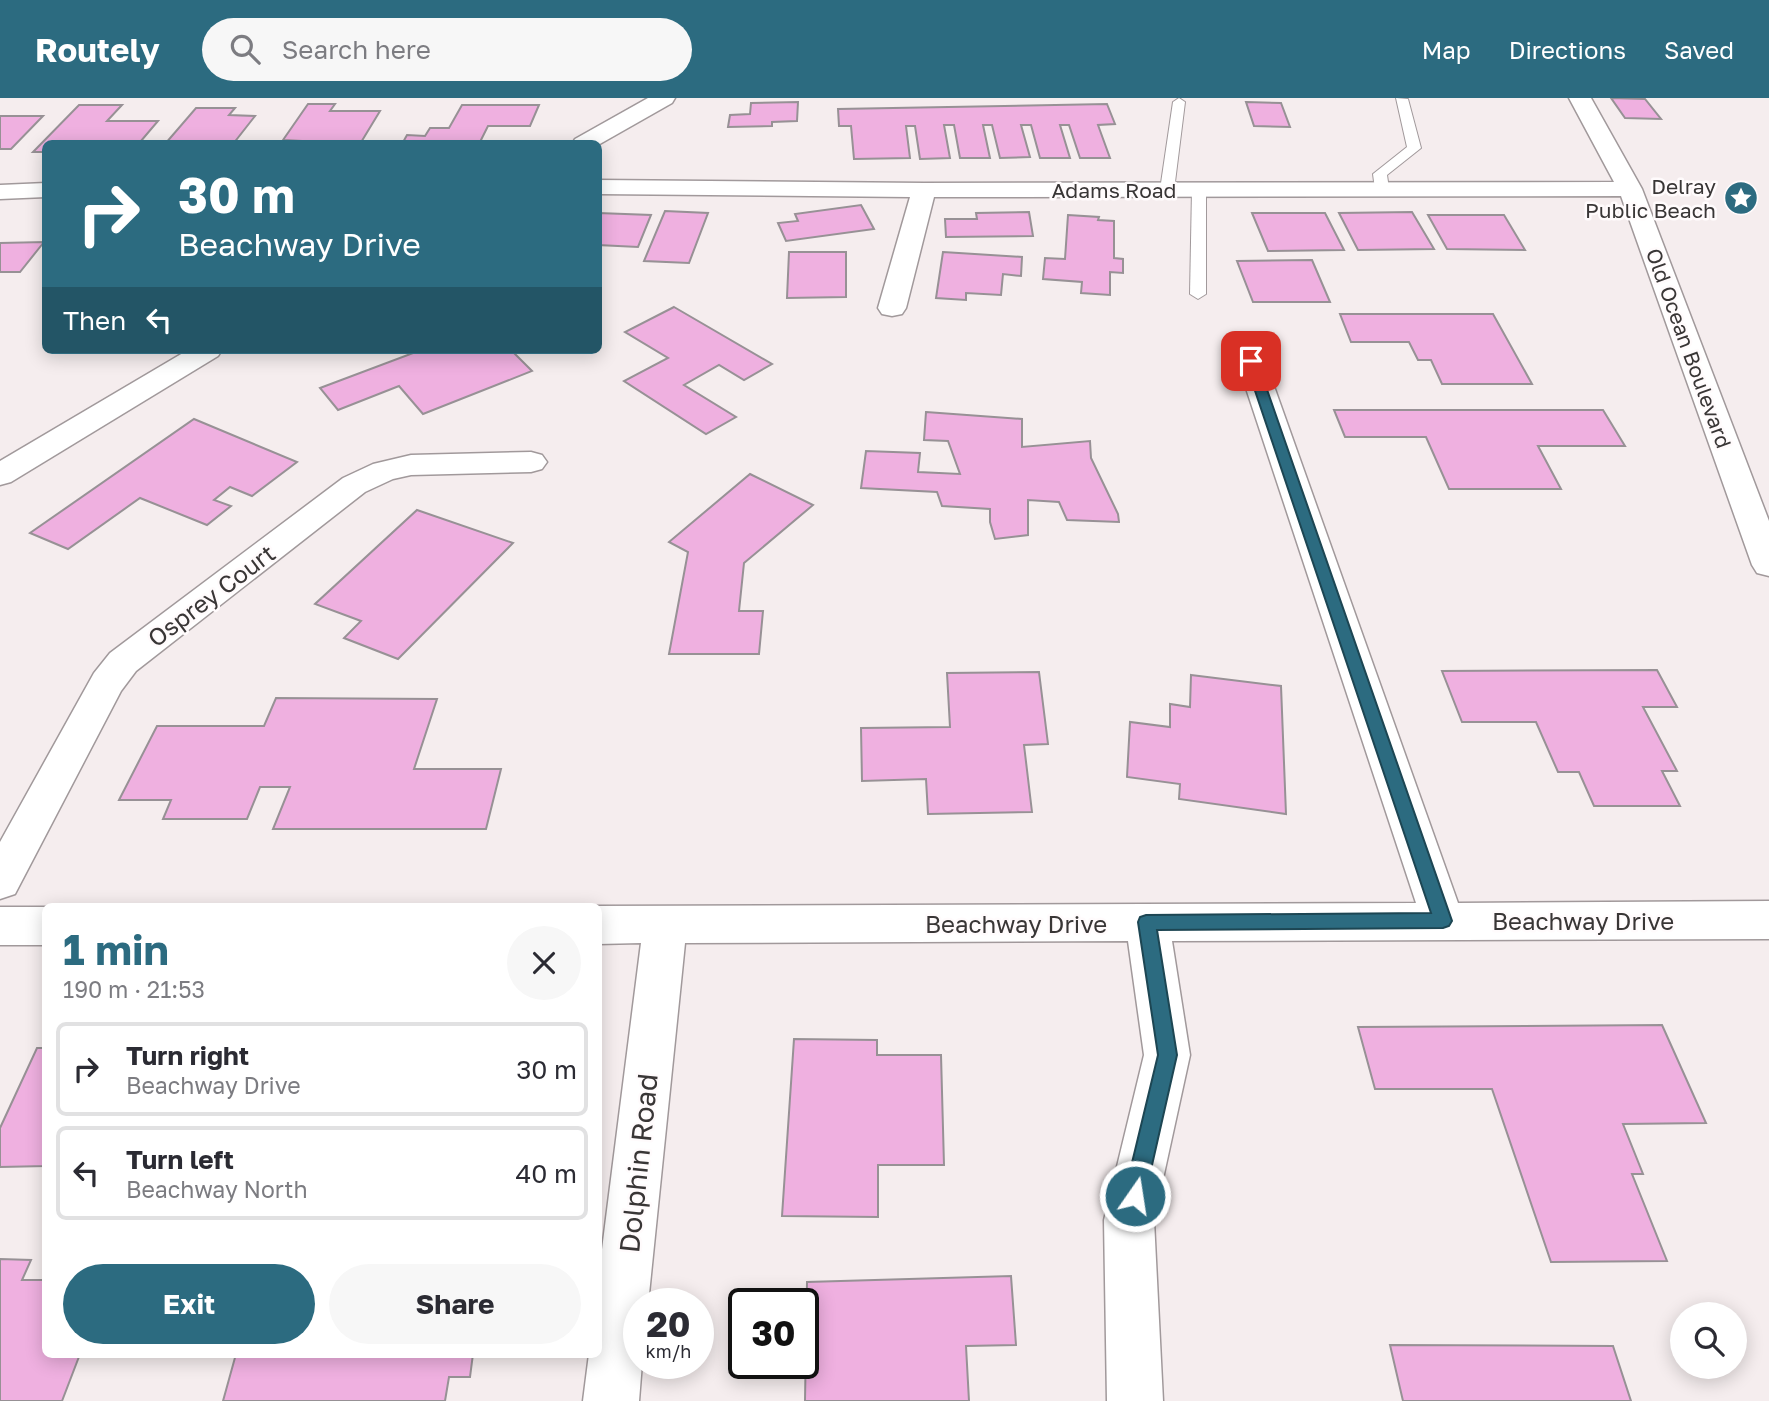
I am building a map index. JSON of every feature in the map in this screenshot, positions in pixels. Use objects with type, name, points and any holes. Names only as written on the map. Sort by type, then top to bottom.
[{"type":"street","points":[[590,140],[664,98]]},
{"type":"street","name":"Old Ocean Boulevard","points":[[1580,98],[1630,189],[1769,565]]},
{"type":"street","name":"Adams Road","points":[[602,187],[923,191],[1630,189]]},
{"type":"street","points":[[891,308],[923,191]]},
{"type":"street","points":[[0,192],[41,192]]},
{"type":"street","points":[[0,475],[201,354]]},
{"type":"street","points":[[1251,361],[1443,921]]},
{"type":"street","name":"Osprey Court","points":[[0,881],[107,683],[123,662],[354,485],[374,475],[411,465],[531,462]]},
{"type":"street","name":"Beachway Drive","points":[[602,925],[1769,920]]},
{"type":"street","points":[[1135,1401],[1129,1220],[1167,1055],[1146,922]]},
{"type":"street","name":"Dolphin Road","points":[[611,1401],[664,925]]},
{"type":"street","points":[[0,926],[42,926]]},
{"type":"lane","points":[[1382,190],[1380,174],[1415,148],[1402,99]]},
{"type":"lane","points":[[1167,190],[1179,102]]},
{"type":"lane","points":[[1198,294],[1199,190]]},
{"type":"building","points":[[1611,98],[1645,99],[1661,119],[1625,118]]},
{"type":"building","points":[[798,102],[797,121],[772,122],[772,126],[728,127],[730,115],[750,114],[751,103]]},
{"type":"building","points":[[1246,102],[1281,103],[1290,127],[1254,126]]},
{"type":"building","points":[[308,104],[335,104],[330,111],[380,111],[362,140],[283,140]]},
{"type":"building","points":[[1107,104],[1115,124],[1098,125],[1110,158],[1080,158],[1069,125],[1060,125],[1070,158],[1040,158],[1031,125],[1021,125],[1030,157],[1000,158],[992,125],[983,125],[990,158],[960,158],[954,125],[944,125],[950,158],[920,159],[915,126],[906,126],[910,158],[854,159],[851,126],[839,126],[838,109]]},
{"type":"building","points":[[79,105],[122,105],[107,121],[158,121],[142,140],[45,140]]},
{"type":"building","points":[[462,105],[539,105],[530,126],[488,126],[481,140],[404,140],[407,135],[425,136],[430,128],[449,128]]},
{"type":"building","points":[[196,108],[235,108],[229,115],[255,116],[236,140],[168,140]]},
{"type":"building","points":[[0,116],[43,116],[11,149],[0,149]]},
{"type":"building","points":[[42,143],[42,152],[33,152]]},
{"type":"building","points":[[861,205],[874,229],[786,241],[778,223],[798,221],[795,214]]},
{"type":"building","points":[[665,211],[708,213],[689,263],[644,261]]},
{"type":"building","points":[[1029,212],[1033,236],[946,237],[945,219],[977,219],[976,213]]},
{"type":"building","points":[[1412,212],[1434,249],[1358,250],[1339,213]]},
{"type":"building","points":[[602,213],[651,215],[638,247],[602,245]]},
{"type":"building","points":[[1252,213],[1325,213],[1344,250],[1268,251]]},
{"type":"building","points":[[1068,215],[1114,221],[1114,258],[1123,259],[1123,273],[1110,272],[1110,295],[1081,293],[1082,282],[1043,279],[1045,258],[1065,259]]},
{"type":"building","points":[[1428,215],[1504,215],[1525,250],[1447,249]]},
{"type":"building","points":[[42,242],[42,244],[20,272],[0,272],[0,243]]},
{"type":"building","points":[[789,252],[846,252],[846,297],[787,298]]},
{"type":"building","points":[[943,252],[1022,257],[1021,276],[1003,274],[1001,295],[966,293],[966,300],[936,298]]},
{"type":"building","points":[[1312,260],[1330,302],[1253,302],[1237,261]]},
{"type":"building","points":[[674,307],[772,364],[744,380],[719,365],[684,385],[736,417],[706,434],[624,381],[668,358],[625,332]]},
{"type":"building","points":[[1340,314],[1493,314],[1532,384],[1442,384],[1431,360],[1418,360],[1409,342],[1351,342]]},
{"type":"building","points":[[410,354],[515,354],[532,371],[423,414],[399,386],[338,410],[320,388]]},
{"type":"building","points":[[1334,410],[1603,410],[1625,446],[1538,446],[1561,489],[1449,489],[1426,437],[1345,437]]},
{"type":"building","points":[[926,412],[1022,419],[1022,447],[1090,441],[1091,458],[1118,514],[1119,522],[1067,520],[1059,502],[1028,500],[1028,535],[995,539],[990,522],[990,509],[942,506],[937,492],[861,488],[866,451],[920,453],[918,472],[960,474],[948,441],[924,440]]},
{"type":"building","points":[[194,419],[297,462],[252,496],[230,487],[214,500],[231,506],[207,525],[140,498],[68,549],[30,533]]},
{"type":"building","points":[[750,474],[813,505],[744,563],[739,611],[763,611],[759,654],[669,654],[688,552],[669,542]]},
{"type":"building","points":[[417,510],[513,543],[398,659],[344,638],[361,621],[315,604]]},
{"type":"building","points":[[1657,670],[1677,707],[1643,707],[1677,771],[1662,771],[1680,806],[1594,806],[1579,772],[1558,772],[1536,722],[1462,722],[1442,671]]},
{"type":"building","points":[[1039,672],[1048,744],[1024,745],[1032,812],[928,814],[926,779],[862,781],[861,728],[950,727],[947,673]]},
{"type":"building","points":[[1191,675],[1281,686],[1286,814],[1179,799],[1180,784],[1127,777],[1130,722],[1170,727],[1170,704],[1190,707]]},
{"type":"building","points":[[276,698],[437,699],[414,769],[501,769],[486,829],[273,829],[290,787],[260,787],[247,819],[163,819],[171,800],[119,800],[157,726],[264,726]]},
{"type":"building","points":[[1662,1025],[1706,1123],[1623,1124],[1643,1174],[1632,1174],[1667,1261],[1551,1262],[1492,1089],[1375,1089],[1358,1027]]},
{"type":"building","points":[[794,1039],[877,1040],[877,1055],[941,1055],[944,1165],[878,1165],[878,1217],[782,1216]]},
{"type":"building","points":[[37,1048],[42,1048],[42,1166],[0,1167],[0,1128]]},
{"type":"building","points":[[0,1259],[31,1260],[22,1280],[42,1280],[42,1358],[78,1358],[62,1401],[0,1401]]},
{"type":"building","points":[[1011,1276],[1016,1345],[966,1346],[969,1401],[805,1401],[805,1379],[819,1379],[819,1288],[807,1288],[807,1282]]},
{"type":"building","points":[[1390,1345],[1613,1346],[1631,1401],[1403,1401]]},
{"type":"building","points":[[235,1358],[472,1358],[470,1377],[449,1377],[445,1401],[223,1401]]},
{"type":"place","name":"Delray Public Beach","points":[[1741,198]]},
{"type":"route","points":[[1135,1196],[1167,1055],[1146,922],[1443,921],[1251,361]]}]
